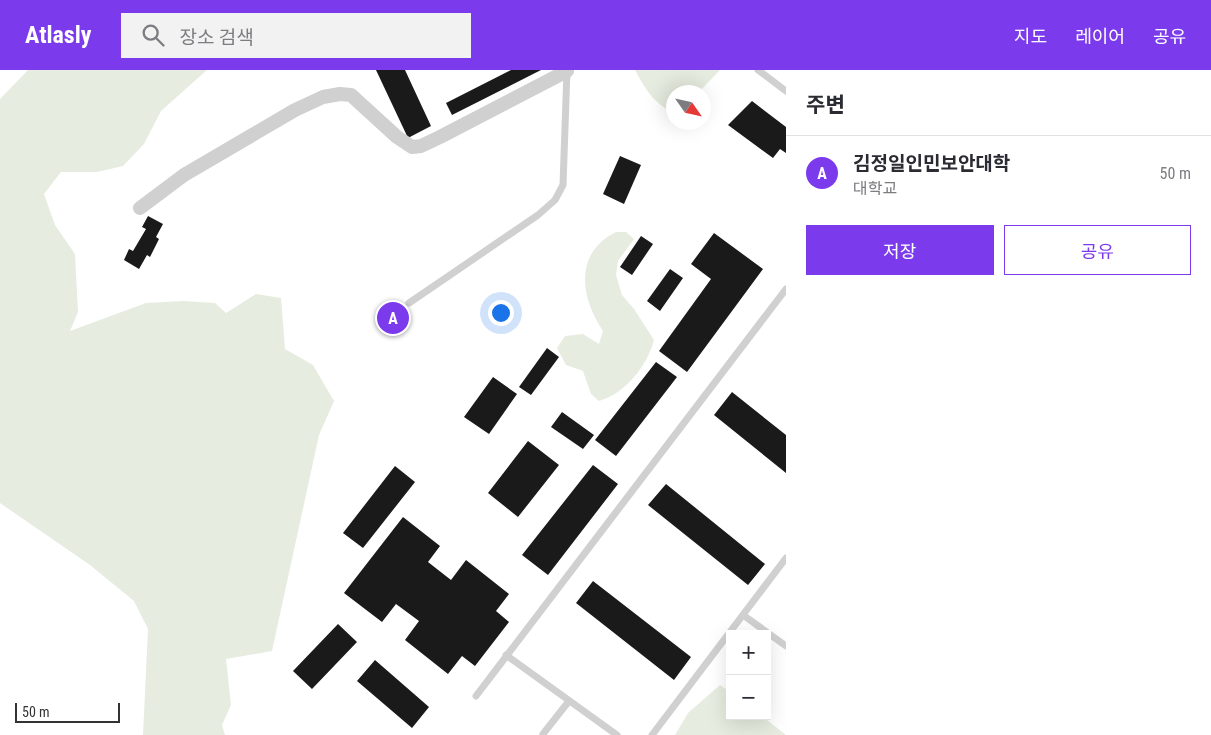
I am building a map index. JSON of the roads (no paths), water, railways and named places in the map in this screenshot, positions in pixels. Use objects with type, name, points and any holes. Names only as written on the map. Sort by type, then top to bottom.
[{"type":"street","points":[[140,208],[184,175],[295,110],[323,97],[340,94],[351,95],[397,137],[412,147],[421,146],[440,137],[567,70]]},
{"type":"lane","points":[[409,303],[538,215],[555,200],[562,185],[567,70]]},
{"type":"lane","points":[[758,70],[786,91]]},
{"type":"lane","points":[[476,696],[786,289]]},
{"type":"lane","points":[[652,735],[786,558]]},
{"type":"lane","points":[[743,615],[786,646]]},
{"type":"lane","points":[[506,656],[617,735]]},
{"type":"lane","points":[[543,734],[569,701]]},
{"type":"place","name":"김정일인민보안대학","points":[[393,318]]}]
